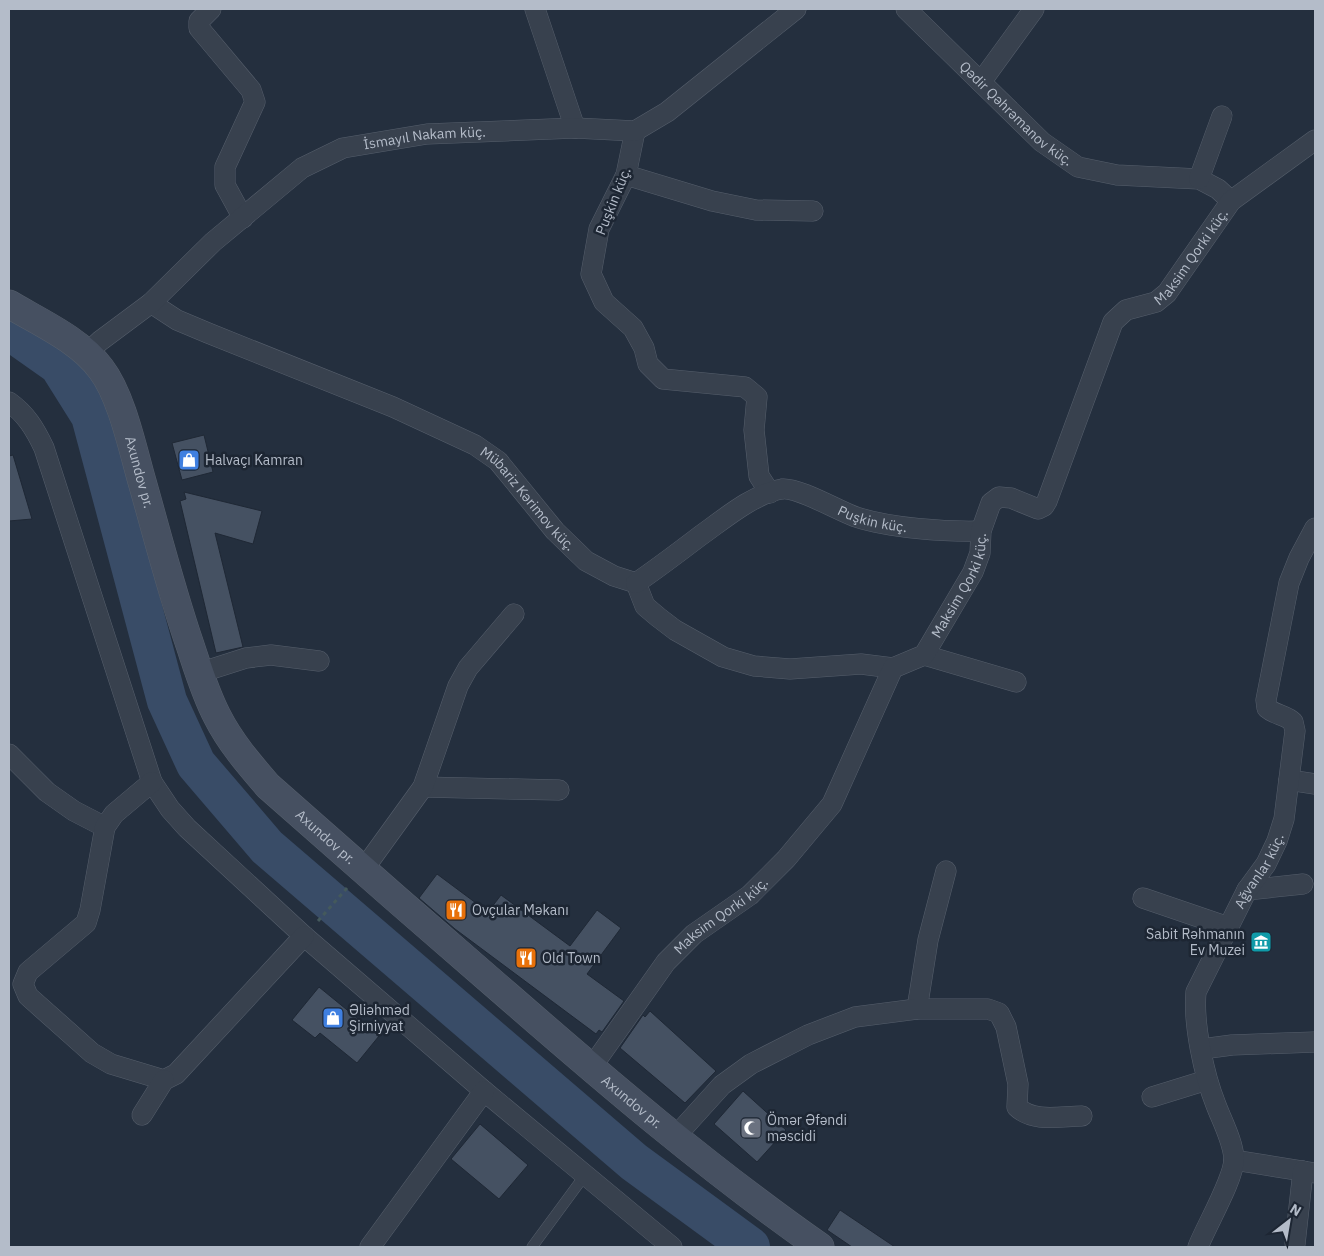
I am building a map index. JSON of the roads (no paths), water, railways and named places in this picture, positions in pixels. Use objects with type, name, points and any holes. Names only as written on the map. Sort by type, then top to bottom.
[{"type":"street","points":[[211,9],[199,21],[199,28],[251,90],[255,102],[225,167],[225,185],[244,218]]},
{"type":"street","points":[[534,9],[574,128]]},
{"type":"street","points":[[635,131],[667,112],[796,9]]},
{"type":"street","name":"Qədir Qəhrəmanov küç.","points":[[906,9],[1042,142],[1078,167],[1117,175],[1199,179],[1218,189],[1231,201]]},
{"type":"street","points":[[981,82],[1034,9]]},
{"type":"street","points":[[1199,179],[1222,116]]},
{"type":"street","name":"İsmayıl Nakam küç.","points":[[87,354],[100,341],[151,303],[213,242],[302,168],[343,148],[427,134],[574,128],[635,131]]},
{"type":"street","name":"Puşkin küç.","points":[[635,131],[626,175],[599,229],[591,274],[604,302],[633,328],[644,348],[648,364],[663,379],[745,387],[757,397],[754,430],[759,476],[770,493]]},
{"type":"street","name":"Maksim Qorki küç.","points":[[924,655],[973,572],[980,553],[981,531],[991,503],[1000,497],[1011,498],[1038,509],[1044,506],[1113,322],[1126,310],[1156,302],[1167,293],[1231,201],[1315,140]]},
{"type":"street","points":[[626,175],[712,201],[756,210],[813,211]]},
{"type":"street","name":"Mübariz Kərimov küç.","points":[[151,303],[177,320],[393,408],[475,445],[498,461],[555,531],[586,561],[614,576],[636,584]]},
{"type":"street","name":"Axundov pr.","points":[[9,304],[60,334],[87,354],[101,368],[110,383],[126,425],[180,616],[199,673],[217,717],[250,766],[356,877],[675,1137],[788,1225],[820,1247]]},
{"type":"street","points":[[9,402],[21,410],[34,427],[44,448],[152,782],[170,809],[187,828],[308,932],[484,1091],[672,1247]]},
{"type":"street","name":"Puşkin küç.","points":[[636,584],[739,508],[770,493],[784,489],[796,491],[857,517],[892,525],[960,532],[981,531]]},
{"type":"street","name":"Ağvanlar küç.","points":[[1234,1160],[1231,1145],[1207,1080],[1194,1009],[1196,992],[1247,890],[1266,864],[1277,841],[1284,819],[1295,731],[1294,722],[1289,718],[1273,713],[1267,708],[1266,700],[1289,582],[1315,528]]},
{"type":"street","points":[[636,584],[646,606],[675,630],[723,657],[754,666],[790,669],[861,664],[893,668],[924,655],[1016,682]]},
{"type":"street","points":[[356,877],[423,787],[458,686],[468,668],[514,614]]},
{"type":"street","points":[[199,673],[246,658],[271,655],[319,661]]},
{"type":"street","name":"Maksim Qorki küç.","points":[[591,1068],[666,962],[694,934],[750,896],[786,859],[832,804],[893,668]]},
{"type":"street","points":[[9,754],[47,792],[74,811],[105,827]]},
{"type":"street","points":[[1289,780],[1315,784]]},
{"type":"street","points":[[152,782],[114,814],[105,827],[86,924],[28,972],[23,984],[28,996],[92,1053],[111,1064],[164,1080]]},
{"type":"street","points":[[423,787],[559,790]]},
{"type":"street","points":[[916,1009],[928,940],[946,871]]},
{"type":"street","points":[[1247,890],[1304,884]]},
{"type":"street","points":[[1143,898],[1228,927]]},
{"type":"street","points":[[142,1115],[164,1080],[176,1074],[308,932]]},
{"type":"street","points":[[675,1137],[722,1085],[751,1064],[808,1035],[855,1017],[916,1009],[988,1008],[999,1013],[1006,1027],[1018,1084],[1017,1107],[1023,1113],[1037,1117],[1082,1116]]},
{"type":"street","points":[[1202,1049],[1232,1045],[1315,1042]]},
{"type":"street","points":[[1152,1097],[1207,1080]]},
{"type":"street","points":[[370,1247],[484,1091]]},
{"type":"street","points":[[1198,1247],[1227,1184],[1234,1160],[1309,1172],[1296,1244]]},
{"type":"lane","points":[[532,1247],[585,1175]]},
{"type":"waterway","points":[[9,330],[59,365],[91,416],[167,701],[196,764],[267,847],[634,1162],[750,1247]]},
{"type":"place","name":"Halvaçı Kamran","points":[[189,460]]},
{"type":"place","name":"Ovçular Məkanı","points":[[456,910]]},
{"type":"place","name":"Sabit Rəhmanın Ev Muzei","points":[[1261,942]]},
{"type":"place","name":"Old Town","points":[[526,958]]},
{"type":"place","name":"Əliəhməd Şirniyyat","points":[[333,1018]]},
{"type":"place","name":"Ömər Əfəndi məscidi","points":[[751,1128]]}]
